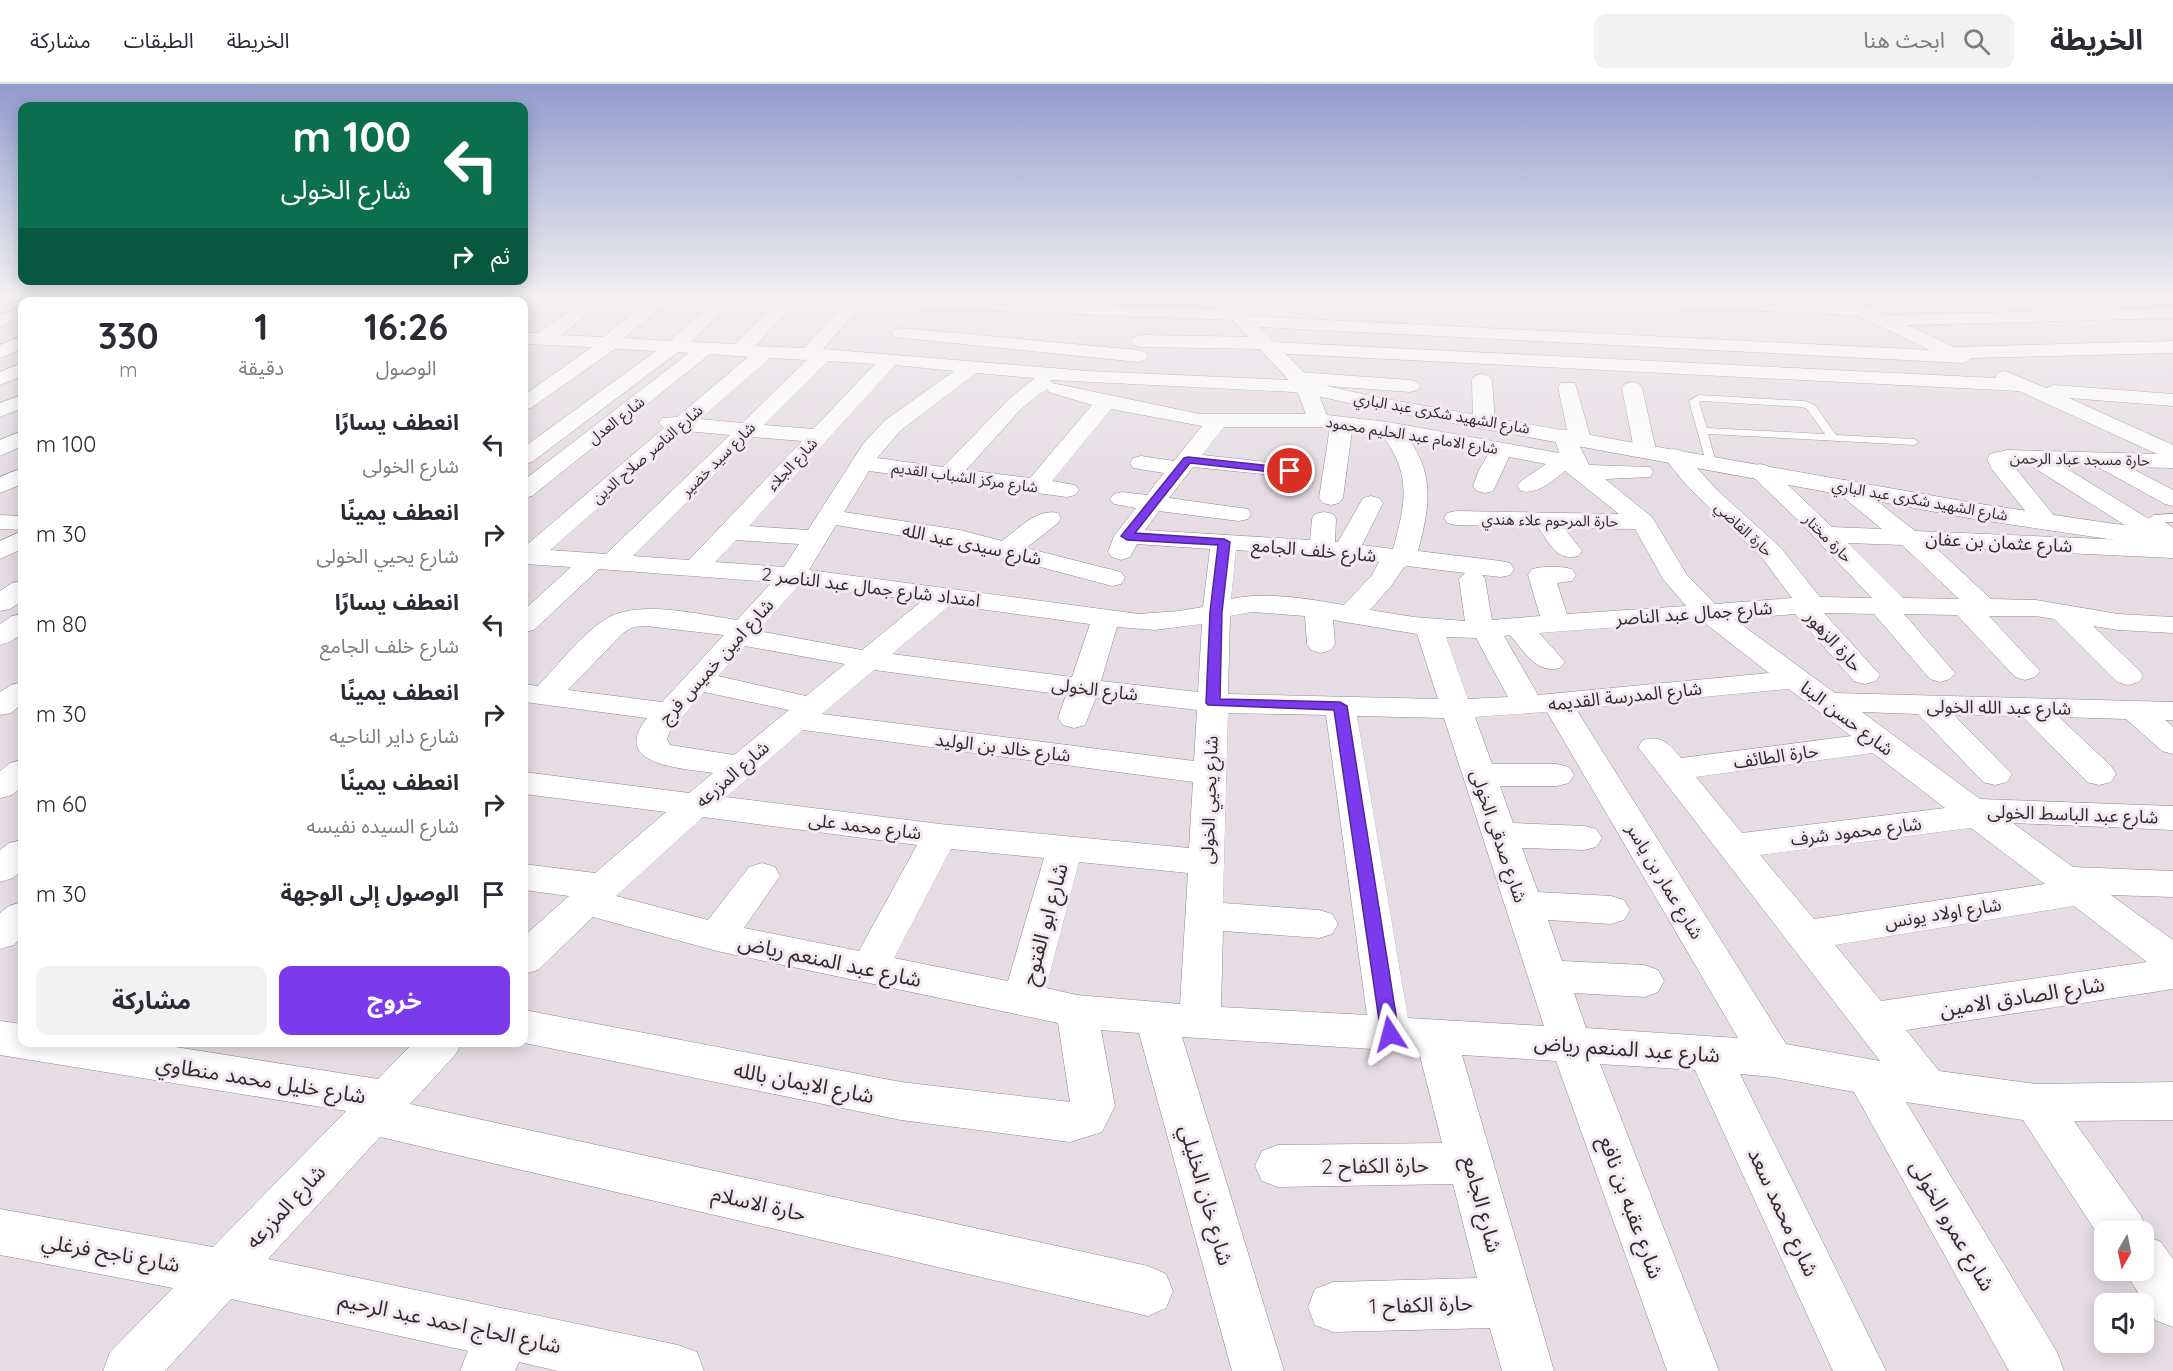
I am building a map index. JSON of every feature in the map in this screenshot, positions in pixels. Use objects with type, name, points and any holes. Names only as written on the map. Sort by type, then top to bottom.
[{"type":"main road","points":[[1277,356],[1303,383]]},
{"type":"main road","name":"شارع الشهيد شكرى عبد الباري","points":[[1303,383],[1413,409],[1484,422],[1573,452],[1643,461],[1674,456],[2048,523],[2171,535]]},
{"type":"street","points":[[528,401],[592,356]]},
{"type":"street","points":[[528,454],[661,356]]},
{"type":"street","name":"شارع العدل","points":[[528,488],[698,356]]},
{"type":"street","name":"شارع الناصر صلاح الدين","points":[[528,554],[760,356]]},
{"type":"street","name":"شارع سيد خضير","points":[[528,621],[603,562],[748,430],[815,356]]},
{"type":"street","name":"شارع الشهيد شكرى عبد الباري","points":[[835,356],[971,367],[1036,377],[1303,383]]},
{"type":"street","name":"شارع الجلاء","points":[[694,570],[818,436],[888,356]]},
{"type":"street","points":[[1133,380],[1136,356]]},
{"type":"street","points":[[1195,382],[1199,356]]},
{"type":"street","points":[[1462,356],[2029,388],[2173,400]]},
{"type":"street","points":[[1960,356],[2173,453]]},
{"type":"street","name":"شارع امين خميس فرج","points":[[741,767],[661,754],[654,750],[651,736],[697,681],[792,576],[824,528],[871,449],[892,426],[971,367]]},
{"type":"street","points":[[0,379],[18,371]]},
{"type":"street","points":[[2106,376],[2139,397]]},
{"type":"street","points":[[949,474],[1017,402],[1036,377]]},
{"type":"street","name":"شارع الامام عبد الحليم محمود","points":[[1036,377],[1071,393],[1183,417],[1210,431],[1262,429],[1318,420],[1388,428],[1444,448],[1573,452],[1643,461]]},
{"type":"street","points":[[1318,420],[1303,383],[1409,380],[1413,409]]},
{"type":"street","points":[[1482,380],[1484,422]]},
{"type":"street","points":[[1556,622],[1541,575],[1566,563],[1534,509],[1573,452],[1568,387]]},
{"type":"street","points":[[1632,388],[1643,461]]},
{"type":"street","points":[[1036,486],[1106,402]]},
{"type":"street","points":[[0,411],[18,403]]},
{"type":"street","points":[[618,418],[818,436]]},
{"type":"street","points":[[1334,550],[1327,508],[1342,422]]},
{"type":"street","points":[[1351,614],[1371,590],[1388,575],[1398,559],[1415,511],[1413,466],[1388,428]]},
{"type":"street","points":[[1154,432],[1210,431]]},
{"type":"street","points":[[1074,718],[1112,578],[1127,536],[1210,431]]},
{"type":"street","points":[[2126,432],[2173,436]]},
{"type":"street","points":[[528,433],[590,439]]},
{"type":"street","points":[[0,449],[18,440]]},
{"type":"street","points":[[1485,486],[1490,470],[1502,449]]},
{"type":"street","name":"شارع حسن البنا","points":[[1573,452],[1643,522],[1676,579],[1707,612],[2173,961]]},
{"type":"street","name":"حارة القاضي","points":[[1674,456],[1712,499],[1767,548],[1807,605]]},
{"type":"street","name":"حارة مسجد عباد الرحمن","points":[[2048,523],[1997,461],[2007,457],[2173,461]]},
{"type":"street","points":[[2033,458],[2171,535]]},
{"type":"street","points":[[2099,459],[2173,499]]},
{"type":"street","name":"شارع مركز الشباب القديم","points":[[863,463],[1067,490]]},
{"type":"street","points":[[1141,463],[1287,470],[1294,474],[1293,488]]},
{"type":"street","name":"حارة مختار","points":[[1760,471],[1825,534],[1889,606],[1940,673]]},
{"type":"street","points":[[0,486],[18,477]]},
{"type":"street","points":[[1845,487],[1935,560],[2025,671]]},
{"type":"street","points":[[1122,499],[1239,514]]},
{"type":"street","points":[[867,523],[885,500]]},
{"type":"street","points":[[1334,550],[1371,503]]},
{"type":"street","name":"حارة المرحوم علاء هندي","points":[[1456,518],[1534,509],[1643,522]]},
{"type":"street","points":[[1008,549],[1049,518]]},
{"type":"street","name":"شارع سيدى عبد الله","points":[[729,532],[824,528],[867,523],[960,538],[1112,578]]},
{"type":"street","points":[[0,551],[16,524]]},
{"type":"street","name":"شارع عثمان بن عفان","points":[[1825,534],[1907,538],[2171,535]]},
{"type":"street","name":"شارع خلف الجامع","points":[[1127,536],[1334,550],[1501,569]]},
{"type":"street","name":"شارع يحيي الخولى","points":[[1178,1021],[1204,916],[1216,612],[1224,542]]},
{"type":"street","name":"امتداد شارع جمال عبد الناصر 2","points":[[528,556],[792,576],[946,595],[1102,618],[1155,622],[1187,619],[1216,612]]},
{"type":"street","name":"شارع عمار بن ياسر","points":[[1472,579],[1482,628],[1543,704],[1773,1059]]},
{"type":"street","points":[[0,603],[18,592]]},
{"type":"street","name":"شارع المزرعه","points":[[528,955],[593,894],[946,595]]},
{"type":"street","name":"شارع جمال عبد الناصر","points":[[1216,612],[1252,604],[1318,609],[1429,628],[1482,628],[1807,605],[1974,607],[2036,608],[2118,622],[2172,626]]},
{"type":"street","name":"حارة الزهور","points":[[1807,605],[1865,675]]},
{"type":"street","points":[[1318,609],[1321,644]]},
{"type":"street","points":[[2062,611],[2128,676]]},
{"type":"street","name":"شارع الخولى","points":[[534,694],[613,626],[628,619],[645,618],[741,632],[868,660],[1213,703],[1455,709]]},
{"type":"street","points":[[0,636],[18,625]]},
{"type":"street","points":[[1517,626],[1550,662]]},
{"type":"street","name":"شارع صدقى الخولى","points":[[1429,628],[1571,1044]]},
{"type":"street","name":"شارع المدرسة القديمه","points":[[1455,709],[1543,704],[1795,679]]},
{"type":"street","name":"شارع خالد بن الوليد","points":[[697,681],[804,713],[1211,774]]},
{"type":"street","points":[[0,706],[18,694]]},
{"type":"street","points":[[534,694],[670,712]]},
{"type":"street","name":"شارع عبد الله الخولى","points":[[1826,702],[2173,711]]},
{"type":"street","points":[[1927,705],[1995,774]]},
{"type":"street","points":[[1340,706],[1390,1034]]},
{"type":"street","points":[[2030,707],[2099,774]]},
{"type":"street","points":[[2134,710],[2173,744]]},
{"type":"street","name":"حارة الطائف","points":[[1733,846],[1664,759],[1879,742]]},
{"type":"street","points":[[0,787],[18,774]]},
{"type":"street","points":[[1478,775],[1557,775]]},
{"type":"street","name":"شارع محمد على","points":[[528,784],[940,836],[1207,862]]},
{"type":"street","name":"شارع عبد الباسط الخولى","points":[[1975,813],[2173,818]]},
{"type":"street","name":"شارع محمود شرف","points":[[1733,846],[1975,813]]},
{"type":"street","points":[[1499,835],[1584,838]]},
{"type":"street","points":[[868,969],[940,836]]},
{"type":"street","points":[[1733,846],[1927,1088]]},
{"type":"street","name":"شارع ابو الفتوح","points":[[1023,1000],[1065,848]]},
{"type":"street","points":[[0,869],[18,855]]},
{"type":"street","points":[[717,937],[762,876]]},
{"type":"street","name":"شارع عبد المنعم رياض","points":[[528,879],[593,894],[717,937],[1077,1011],[1178,1021],[1571,1044],[1773,1059],[1927,1088],[2036,1103],[2173,1101]]},
{"type":"street","name":"شارع اولاد يونس","points":[[1805,935],[2073,886],[2173,884]]},
{"type":"street","points":[[1523,905],[1611,910]]},
{"type":"street","points":[[0,911],[18,913]]},
{"type":"street","points":[[1204,916],[1319,924]]},
{"type":"street","points":[[0,935],[18,918]]},
{"type":"street","name":"شارع الصادق الامين","points":[[1872,1019],[2173,974]]},
{"type":"street","points":[[1548,976],[1644,981]]},
{"type":"street","name":"شارع الايمان بالله","points":[[528,1027],[901,1101],[1070,1122],[1086,1118],[1093,1106],[1077,1011]]},
{"type":"street","name":"شارع خان الخليلي","points":[[1178,1021],[1258,1371]]},
{"type":"street","name":"شارع الجامع","points":[[1436,1037],[1528,1371]]},
{"type":"street","points":[[0,1038],[18,1040]]},
{"type":"street","name":"شارع عقبه بن نافع","points":[[1571,1044],[1693,1371]]},
{"type":"street","name":"شارع خليل محمد منطاوي","points":[[57,1047],[378,1107]]},
{"type":"street","name":"شارع المزرعه","points":[[129,1371],[436,1047]]},
{"type":"street","name":"شارع محمد سعد","points":[[1709,1053],[1860,1371]]},
{"type":"street","name":"شارع عمرو الخولى","points":[[1868,1078],[2038,1371]]},
{"type":"street","points":[[2036,1103],[2116,1221]]},
{"type":"street","name":"حارة الاسلام","points":[[378,1107],[1148,1291]]},
{"type":"street","name":"حارة الكفاح 2","points":[[1278,1166],[1472,1163]]},
{"type":"street","name":"شارع ناجح فرغلي","points":[[0,1232],[222,1273]]},
{"type":"street","name":"شارع الحاج احمد عبد الرحيم","points":[[222,1273],[496,1352],[678,1371]]},
{"type":"street","points":[[2154,1274],[2173,1302]]},
{"type":"street","name":"حارة الكفاح 1","points":[[1333,1307],[1509,1302]]},
{"type":"lane","points":[[1711,462],[1694,401],[1703,398],[1808,406],[1833,438]]},
{"type":"lane","points":[[1702,431],[1914,442]]},
{"type":"route","points":[[1290,471],[1188,460],[1127,536],[1224,542],[1216,612],[1213,703],[1340,706],[1390,1034]]}]
